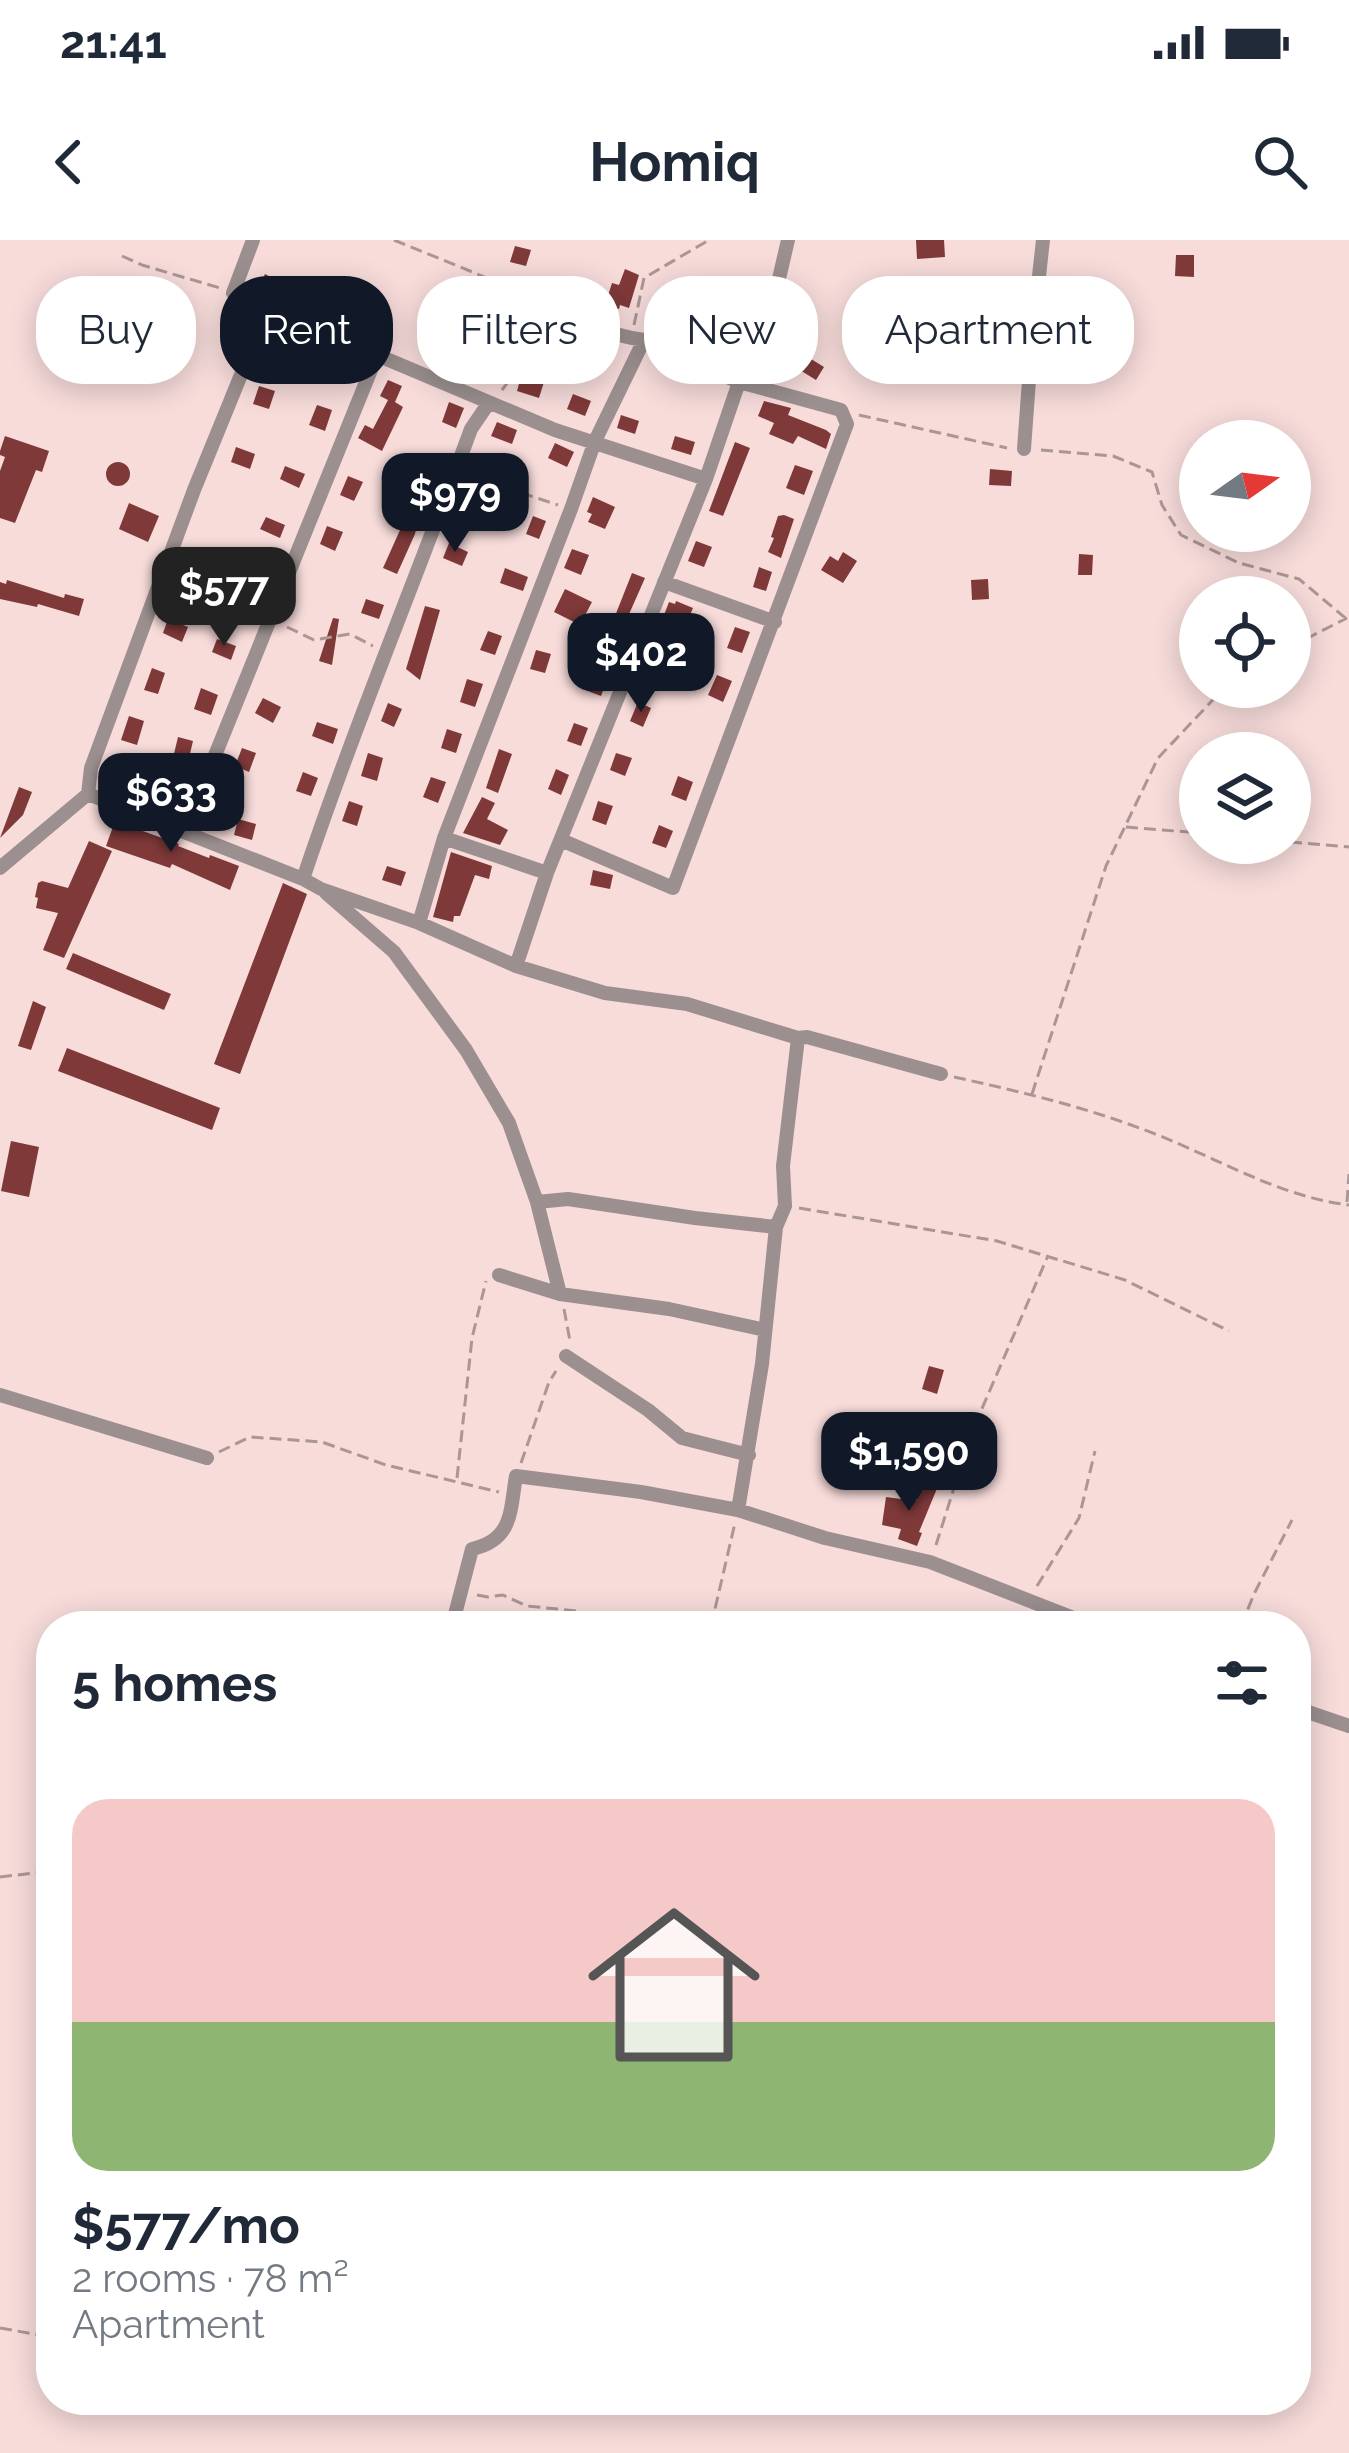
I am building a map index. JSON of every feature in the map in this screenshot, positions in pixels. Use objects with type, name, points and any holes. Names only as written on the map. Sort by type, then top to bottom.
[{"type":"street","points":[[239,276],[253,240]]},
{"type":"street","points":[[780,276],[788,240]]},
{"type":"street","points":[[1024,449],[1043,240]]},
{"type":"street","points":[[620,334],[644,342]]},
{"type":"street","points":[[419,923],[444,838],[637,339]]},
{"type":"street","points":[[393,362],[555,430],[706,479]]},
{"type":"street","points":[[0,868],[88,794],[91,768],[237,384]]},
{"type":"street","points":[[184,832],[365,384]]},
{"type":"street","points":[[516,966],[547,873],[706,479],[738,384]]},
{"type":"street","points":[[561,840],[673,889],[847,424],[844,412],[746,384]]},
{"type":"street","points":[[303,879],[471,429],[488,404]]},
{"type":"street","points":[[664,582],[775,622]]},
{"type":"street","points":[[88,794],[321,889],[419,923],[516,966],[605,993],[687,1004],[941,1074]]},
{"type":"street","points":[[444,838],[547,873]]},
{"type":"street","points":[[321,889],[394,952],[466,1050],[508,1123],[537,1202],[560,1294]]},
{"type":"street","points":[[737,1510],[776,1227],[785,1206],[783,1166],[798,1038]]},
{"type":"street","points":[[537,1202],[568,1199],[776,1227]]},
{"type":"street","points":[[499,1275],[560,1294],[669,1309],[765,1330]]},
{"type":"street","points":[[566,1356],[682,1438],[748,1455]]},
{"type":"street","points":[[0,1396],[207,1458]]},
{"type":"street","points":[[456,1611],[472,1550],[490,1546],[508,1526],[516,1475],[737,1510],[825,1538],[930,1562],[1056,1611]]},
{"type":"street","points":[[1311,1713],[1349,1726]]},
{"type":"path","points":[[394,240],[483,276]]},
{"type":"path","points":[[637,339],[644,278],[709,240]]},
{"type":"path","points":[[122,256],[220,289]]},
{"type":"path","points":[[488,404],[507,384]]},
{"type":"path","points":[[844,412],[1005,447],[1113,456],[1152,472],[1162,505],[1181,535],[1239,563],[1299,579],[1348,620],[1311,637]]},
{"type":"path","points":[[456,471],[571,509]]},
{"type":"path","points":[[271,620],[314,640],[350,634],[386,651]]},
{"type":"path","points":[[1032,1094],[1106,866],[1158,758],[1205,708]]},
{"type":"path","points":[[1124,827],[1179,831]]},
{"type":"path","points":[[1311,844],[1349,848]]},
{"type":"path","points":[[941,1074],[1032,1094],[1144,1130],[1221,1166],[1322,1202],[1348,1204],[1349,1174]]},
{"type":"path","points":[[785,1206],[997,1241],[1125,1280],[1229,1331]]},
{"type":"path","points":[[930,1562],[971,1434],[1048,1256]]},
{"type":"path","points":[[457,1481],[472,1338],[484,1282],[499,1275]]},
{"type":"path","points":[[516,1475],[549,1382],[571,1344],[560,1294]]},
{"type":"path","points":[[207,1458],[250,1437],[322,1442],[386,1465],[513,1495]]},
{"type":"path","points":[[1028,1600],[1079,1518],[1095,1451]]},
{"type":"path","points":[[714,1611],[737,1510]]},
{"type":"path","points":[[1247,1611],[1292,1520]]},
{"type":"path","points":[[460,1592],[503,1595],[527,1606],[577,1611]]},
{"type":"path","points":[[0,1877],[36,1873]]},
{"type":"path","points":[[0,2328],[36,2335]]},
{"type":"building","points":[[916,240],[944,240],[945,257],[917,259]]},
{"type":"building","points":[[515,246],[531,250],[526,266],[510,262]]},
{"type":"building","points":[[1176,255],[1194,255],[1194,277],[1175,276]]},
{"type":"building","points":[[625,269],[639,275],[629,308],[620,305]]},
{"type":"building","points":[[386,384],[402,386],[395,402],[403,407],[382,451],[358,438],[365,425],[373,429],[388,400],[380,396]]},
{"type":"building","points":[[519,384],[543,384],[539,398],[517,391]]},
{"type":"building","points":[[259,386],[275,391],[269,409],[253,404]]},
{"type":"building","points":[[573,394],[591,401],[585,416],[567,409]]},
{"type":"building","points":[[764,401],[791,408],[788,415],[826,430],[831,434],[826,449],[798,436],[793,444],[769,434],[774,423],[758,416]]},
{"type":"building","points":[[449,402],[464,408],[456,428],[442,422]]},
{"type":"building","points":[[317,405],[332,410],[325,431],[309,425]]},
{"type":"building","points":[[621,415],[639,421],[635,434],[617,428]]},
{"type":"building","points":[[497,422],[517,430],[512,444],[491,436]]},
{"type":"building","points":[[5,436],[49,451],[42,472],[36,470],[15,523],[0,518],[0,471],[5,457],[0,451]]},
{"type":"building","points":[[675,436],[695,442],[691,455],[671,449]]},
{"type":"building","points":[[735,442],[750,448],[723,516],[709,511]]},
{"type":"building","points":[[555,443],[574,452],[567,467],[548,458]]},
{"type":"building","points":[[236,447],[255,454],[250,469],[231,462]]},
{"type":"building","points":[[118,462],[130,474],[118,486],[106,474]]},
{"type":"building","points":[[420,462],[443,473],[436,491],[426,487],[415,534],[397,574],[383,568]]},
{"type":"building","points":[[795,465],[813,471],[804,495],[786,488]]},
{"type":"building","points":[[285,466],[305,474],[299,488],[280,479]]},
{"type":"building","points":[[990,469],[1012,471],[1011,486],[989,485]]},
{"type":"building","points":[[348,476],[363,482],[354,501],[340,495]]},
{"type":"building","points":[[468,488],[494,498],[484,522],[466,515]]},
{"type":"building","points":[[593,497],[615,507],[605,529],[588,522]]},
{"type":"building","points":[[129,503],[159,516],[148,542],[119,529]]},
{"type":"building","points":[[533,516],[546,521],[539,539],[526,534]]},
{"type":"building","points":[[778,516],[794,519],[781,558],[768,552]]},
{"type":"building","points":[[266,517],[285,525],[280,538],[260,529]]},
{"type":"building","points":[[327,526],[343,532],[335,551],[320,544]]},
{"type":"building","points":[[696,541],[712,547],[704,567],[688,561]]},
{"type":"building","points":[[449,543],[468,552],[462,566],[443,558]]},
{"type":"building","points":[[572,549],[589,555],[581,575],[564,568]]},
{"type":"building","points":[[843,552],[857,561],[843,583],[821,570],[830,556],[838,561]]},
{"type":"building","points":[[1079,554],[1093,555],[1092,575],[1078,575]]},
{"type":"building","points":[[182,555],[210,565],[205,579],[177,568]]},
{"type":"building","points":[[759,567],[772,572],[766,591],[753,587]]},
{"type":"building","points":[[505,568],[528,577],[523,591],[500,583]]},
{"type":"building","points":[[632,573],[645,578],[626,621],[615,616]]},
{"type":"building","points":[[241,578],[259,585],[254,598],[236,591]]},
{"type":"building","points":[[988,579],[989,599],[972,600],[971,580]]},
{"type":"building","points":[[7,580],[64,598],[65,594],[84,599],[79,616],[0,599],[0,582]]},
{"type":"building","points":[[565,589],[592,602],[580,625],[554,612]]},
{"type":"building","points":[[366,599],[384,605],[379,619],[361,613]]},
{"type":"building","points":[[669,602],[693,608],[672,648],[654,641]]},
{"type":"building","points":[[425,606],[440,610],[420,680],[406,669]]},
{"type":"building","points":[[333,618],[339,619],[332,665],[319,661]]},
{"type":"building","points":[[168,619],[188,627],[182,642],[163,633]]},
{"type":"building","points":[[613,622],[625,627],[617,646],[605,641]]},
{"type":"building","points":[[735,627],[750,632],[742,653],[727,648]]},
{"type":"building","points":[[488,631],[502,636],[495,655],[480,650]]},
{"type":"building","points":[[217,639],[236,646],[231,660],[212,652]]},
{"type":"building","points":[[536,650],[551,654],[545,673],[530,669]]},
{"type":"building","points":[[152,668],[165,673],[158,694],[144,690]]},
{"type":"building","points":[[591,674],[607,680],[601,696],[585,690]]},
{"type":"building","points":[[717,675],[732,681],[723,702],[708,695]]},
{"type":"building","points":[[467,679],[483,684],[475,707],[460,702]]},
{"type":"building","points":[[201,688],[218,695],[211,715],[194,709]]},
{"type":"building","points":[[263,698],[281,707],[273,723],[255,713]]},
{"type":"building","points":[[638,702],[651,708],[643,727],[630,721]]},
{"type":"building","points":[[388,703],[402,709],[394,727],[381,721]]},
{"type":"building","points":[[129,716],[144,721],[137,745],[121,740]]},
{"type":"building","points":[[317,722],[338,729],[333,744],[312,736]]},
{"type":"building","points":[[574,723],[588,728],[581,746],[567,741]]},
{"type":"building","points":[[447,729],[462,734],[456,753],[441,748]]},
{"type":"building","points":[[178,737],[193,741],[188,762],[173,758]]},
{"type":"building","points":[[242,748],[256,753],[249,772],[235,766]]},
{"type":"building","points":[[499,749],[512,754],[498,793],[486,788]]},
{"type":"building","points":[[368,753],[383,758],[377,781],[361,776]]},
{"type":"building","points":[[616,753],[632,758],[625,776],[610,770]]},
{"type":"building","points":[[556,769],[569,775],[561,795],[548,789]]},
{"type":"building","points":[[303,772],[318,778],[311,796],[296,791]]},
{"type":"building","points":[[678,776],[693,782],[686,801],[671,795]]},
{"type":"building","points":[[431,777],[446,782],[438,803],[423,797]]},
{"type":"building","points":[[19,787],[32,792],[23,815],[0,838]]},
{"type":"building","points":[[220,796],[236,802],[230,821],[214,815]]},
{"type":"building","points":[[482,797],[495,803],[487,819],[508,830],[500,845],[463,833]]},
{"type":"building","points":[[349,801],[363,806],[357,826],[342,821]]},
{"type":"building","points":[[598,801],[613,806],[606,825],[592,820]]},
{"type":"building","points":[[238,819],[256,824],[252,840],[234,835]]},
{"type":"building","points":[[115,821],[239,866],[230,890],[172,864],[170,868],[106,846]]},
{"type":"building","points":[[659,825],[673,831],[666,848],[652,843]]},
{"type":"building","points":[[89,841],[112,851],[64,958],[43,950],[58,913],[36,908],[35,897],[42,881],[68,888]]},
{"type":"building","points":[[451,852],[492,866],[489,879],[475,875],[460,916],[454,916],[453,922],[433,917]]},
{"type":"building","points":[[387,866],[406,872],[401,886],[382,880]]},
{"type":"building","points":[[593,870],[613,875],[610,889],[590,885]]},
{"type":"building","points":[[283,883],[307,894],[240,1074],[214,1064]]},
{"type":"building","points":[[73,953],[171,994],[164,1010],[66,969]]},
{"type":"building","points":[[33,1001],[46,1007],[31,1050],[18,1046]]},
{"type":"building","points":[[67,1048],[220,1108],[212,1130],[58,1071]]},
{"type":"building","points":[[11,1141],[39,1147],[29,1197],[1,1191]]},
{"type":"building","points":[[929,1366],[944,1370],[937,1394],[922,1389]]},
{"type":"building","points":[[924,1480],[938,1486],[917,1546],[898,1539],[901,1529],[882,1525],[886,1497],[916,1501]]}]
